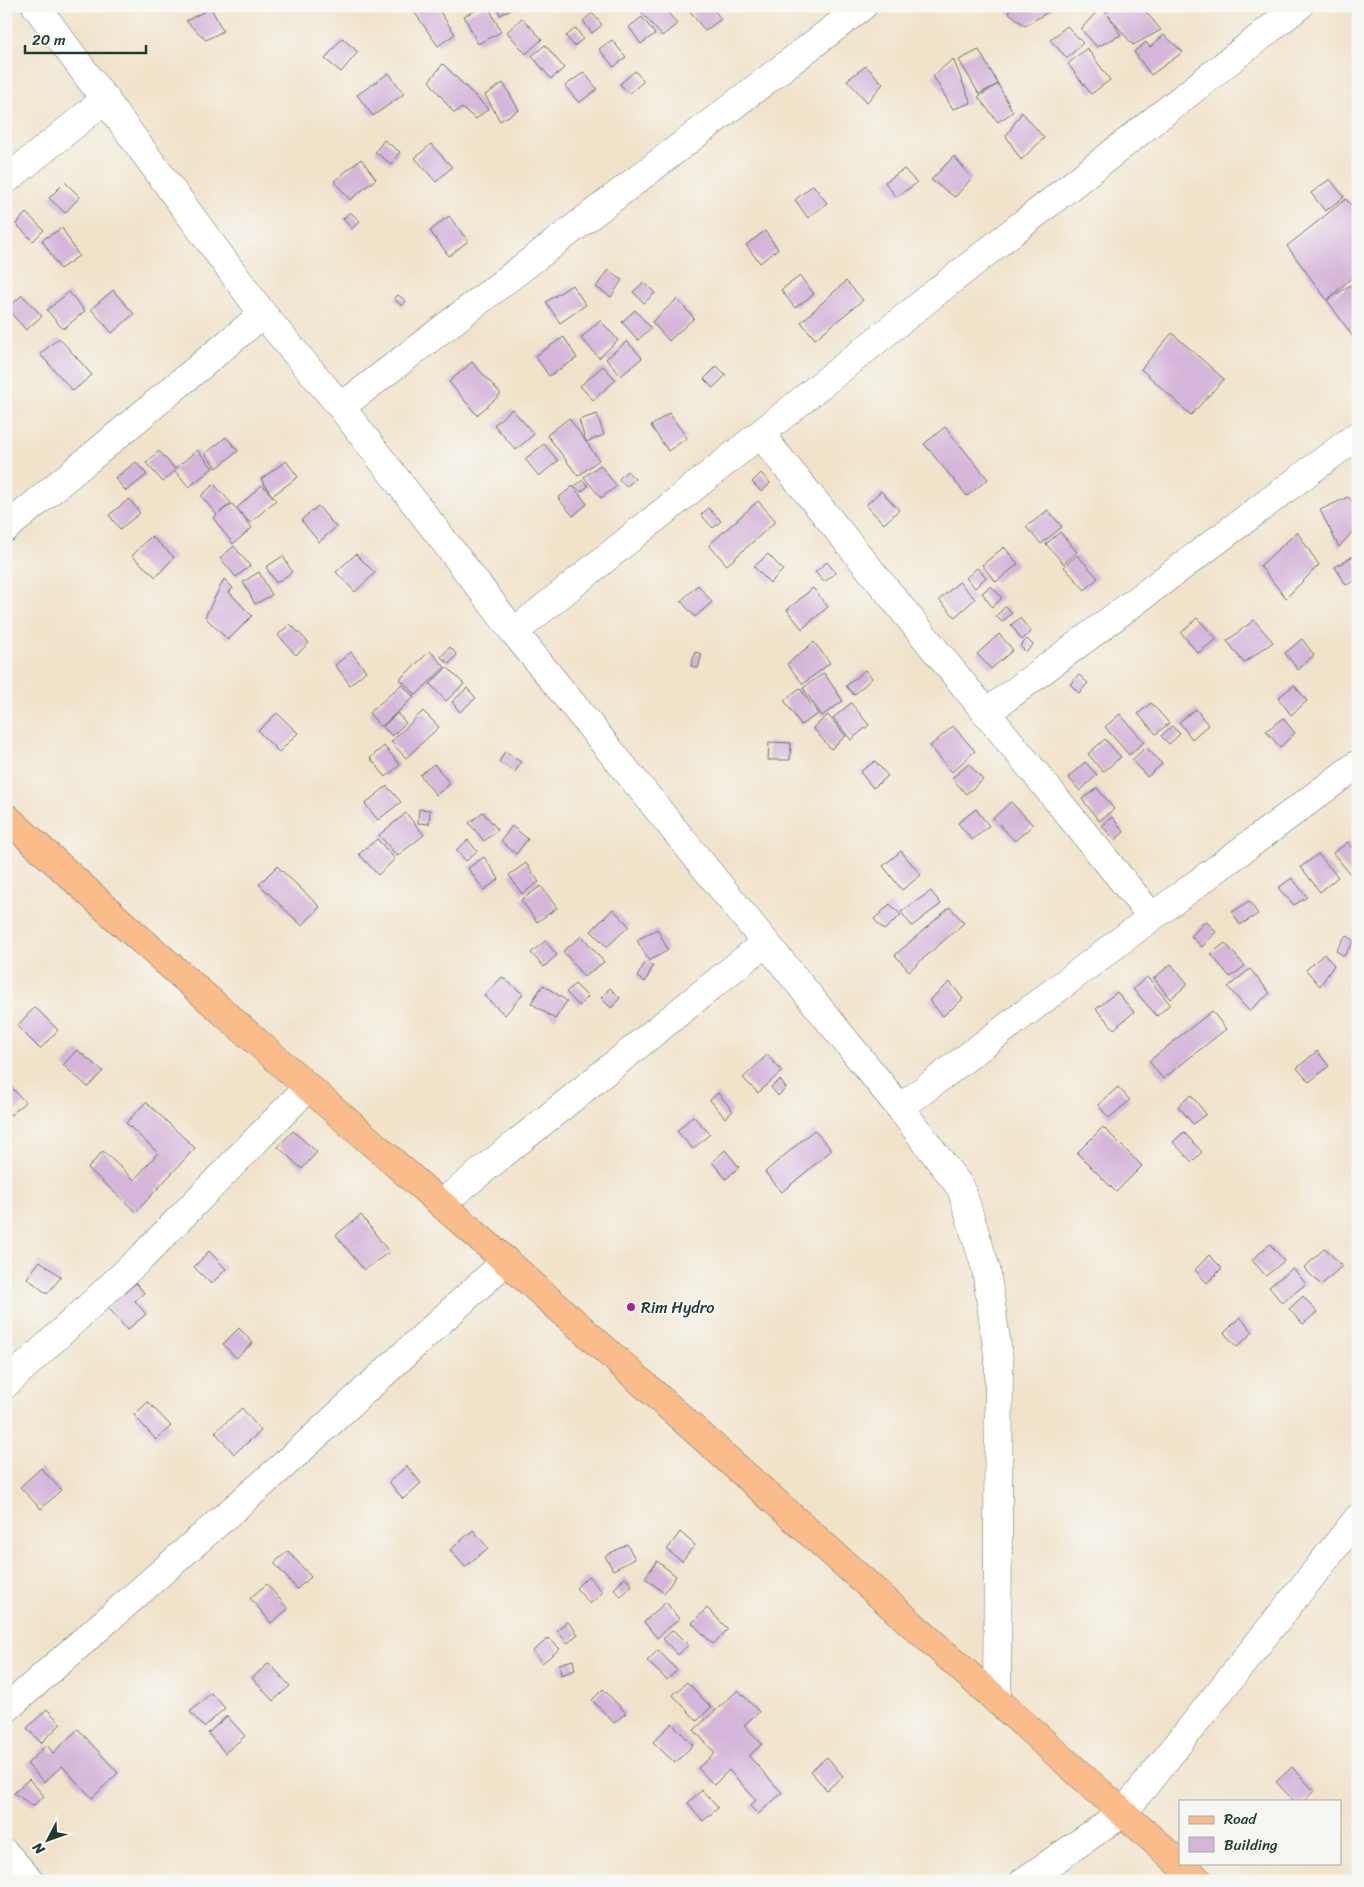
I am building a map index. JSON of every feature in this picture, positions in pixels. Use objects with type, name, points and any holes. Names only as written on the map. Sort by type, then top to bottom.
[{"type":"main road","points":[[6,817],[123,924],[506,1261],[1179,1863]]},
{"type":"main road","points":[[1180,1864],[1199,1881]]},
{"type":"street","points":[[36,6],[263,314],[341,407],[514,632],[900,1108],[961,1188],[986,1269],[999,1362],[997,1701]]},
{"type":"street","points":[[341,407],[863,6]]},
{"type":"street","points":[[514,632],[939,290],[1299,6]]},
{"type":"street","points":[[6,180],[106,99]]},
{"type":"street","points":[[6,528],[263,314]]},
{"type":"street","points":[[760,434],[1152,917]]},
{"type":"street","points":[[986,713],[1358,435]]},
{"type":"street","points":[[900,1108],[1358,764]]},
{"type":"street","points":[[441,1204],[765,943]]},
{"type":"street","points":[[6,1384],[143,1256],[308,1087]]},
{"type":"street","points":[[6,1709],[286,1463],[506,1261]]},
{"type":"street","points":[[1024,1881],[1122,1813],[1358,1518]]},
{"type":"street","points":[[6,1854],[30,1881]]},
{"type":"building","points":[[410,6],[436,6],[455,34],[438,46]]},
{"type":"building","points":[[488,6],[501,32],[478,44],[464,16]]},
{"type":"building","points":[[496,6],[518,6],[500,15]]},
{"type":"building","points":[[650,6],[663,6],[677,24],[662,36],[642,13]]},
{"type":"building","points":[[696,6],[711,6],[721,19],[705,31],[690,11]]},
{"type":"building","points":[[1016,6],[1058,6],[1025,26],[1008,12]]},
{"type":"building","points":[[1113,6],[1141,6],[1161,30],[1133,45],[1108,15],[1121,35],[1097,47],[1081,29],[1101,7],[1106,13]]},
{"type":"building","points":[[211,8],[223,31],[206,40],[186,21]]},
{"type":"building","points":[[592,13],[602,25],[592,33],[583,21]]},
{"type":"building","points":[[642,17],[655,34],[641,44],[629,27]]},
{"type":"building","points":[[522,18],[542,39],[526,54],[507,32]]},
{"type":"building","points":[[1067,26],[1083,43],[1067,58],[1050,40]]},
{"type":"building","points":[[576,28],[583,39],[574,46],[566,36]]},
{"type":"building","points":[[1164,35],[1183,52],[1151,75],[1134,52],[1146,42],[1150,47]]},
{"type":"building","points":[[342,38],[358,52],[341,72],[325,59]]},
{"type":"building","points":[[612,40],[626,57],[614,67],[599,49]]},
{"type":"building","points":[[545,45],[564,68],[551,79],[532,56]]},
{"type":"building","points":[[1087,48],[1110,80],[1091,94],[1068,64]]},
{"type":"building","points":[[979,50],[998,84],[979,94],[959,60]]},
{"type":"building","points":[[953,59],[971,103],[953,109],[933,76]]},
{"type":"building","points":[[443,64],[488,109],[476,119],[462,108],[454,113],[429,81]]},
{"type":"building","points":[[866,66],[883,84],[867,102],[847,80]]},
{"type":"building","points":[[635,71],[644,81],[629,94],[620,84]]},
{"type":"building","points":[[584,72],[597,89],[579,103],[565,86]]},
{"type":"building","points":[[389,73],[404,94],[373,116],[357,95]]},
{"type":"building","points":[[503,83],[519,110],[500,121],[485,95]]},
{"type":"building","points":[[998,84],[1013,112],[998,122],[978,97]]},
{"type":"building","points":[[1022,112],[1044,138],[1021,160],[1006,136]]},
{"type":"building","points":[[384,140],[400,152],[391,164],[375,152]]},
{"type":"building","points":[[431,144],[452,167],[436,182],[415,158]]},
{"type":"building","points":[[954,156],[972,178],[955,197],[931,180]]},
{"type":"building","points":[[361,159],[376,179],[350,200],[334,181]]},
{"type":"building","points":[[904,169],[917,183],[896,197],[885,182]]},
{"type":"building","points":[[1330,179],[1344,197],[1325,211],[1311,193]]},
{"type":"building","points":[[65,182],[80,197],[65,213],[49,198]]},
{"type":"building","points":[[813,185],[827,203],[808,218],[795,200]]},
{"type":"building","points":[[1346,199],[1358,213],[1358,272],[1327,300],[1287,246]]},
{"type":"building","points":[[350,212],[360,221],[352,229],[343,219]]},
{"type":"building","points":[[26,213],[44,230],[33,241],[16,224]]},
{"type":"building","points":[[449,216],[468,241],[449,256],[430,231]]},
{"type":"building","points":[[62,228],[79,256],[60,269],[42,240]]},
{"type":"building","points":[[765,231],[778,249],[760,263],[746,245]]},
{"type":"building","points":[[608,270],[622,280],[611,297],[596,287]]},
{"type":"building","points":[[800,276],[814,294],[795,308],[781,290]]},
{"type":"building","points":[[1358,280],[1358,344],[1327,300]]},
{"type":"building","points":[[846,281],[863,300],[815,339],[801,322]]},
{"type":"building","points":[[644,282],[655,293],[644,303],[633,292]]},
{"type":"building","points":[[572,285],[586,305],[560,323],[546,302]]},
{"type":"building","points":[[113,290],[134,314],[112,333],[91,309]]},
{"type":"building","points":[[69,292],[85,311],[63,329],[47,310]]},
{"type":"building","points":[[22,295],[42,316],[26,330],[7,309]]},
{"type":"building","points":[[398,295],[406,301],[402,306],[394,299]]},
{"type":"building","points":[[677,299],[694,318],[669,341],[652,322]]},
{"type":"building","points":[[635,310],[651,328],[638,340],[622,322]]},
{"type":"building","points":[[600,320],[618,340],[599,358],[581,338]]},
{"type":"building","points":[[1172,333],[1224,379],[1191,415],[1141,369]]},
{"type":"building","points":[[564,337],[577,358],[549,376],[535,356]]},
{"type":"building","points":[[59,338],[92,375],[73,391],[40,354]]},
{"type":"building","points":[[627,341],[642,358],[621,376],[606,359]]},
{"type":"building","points":[[472,362],[501,394],[477,415],[449,382]]},
{"type":"building","points":[[603,366],[616,380],[593,400],[580,386]]},
{"type":"building","points":[[717,366],[726,375],[713,388],[704,379]]},
{"type":"building","points":[[512,409],[534,434],[516,450],[494,425]]},
{"type":"building","points":[[669,413],[687,438],[668,451],[651,426]]},
{"type":"building","points":[[597,414],[604,435],[586,442],[579,420]]},
{"type":"building","points":[[569,418],[599,460],[578,476],[547,435]]},
{"type":"building","points":[[945,427],[988,479],[967,496],[924,444]]},
{"type":"building","points":[[226,437],[238,451],[217,468],[205,454]]},
{"type":"building","points":[[544,444],[558,461],[539,476],[525,459]]},
{"type":"building","points":[[197,450],[213,468],[189,487],[175,471],[163,482],[146,463],[159,451],[175,469]]},
{"type":"building","points":[[286,461],[298,477],[272,496],[261,479]]},
{"type":"building","points":[[136,462],[147,475],[126,491],[115,478]]},
{"type":"building","points":[[600,465],[617,486],[601,498],[584,477]]},
{"type":"building","points":[[627,471],[635,479],[626,487],[619,479]]},
{"type":"building","points":[[761,473],[770,483],[762,492],[752,482]]},
{"type":"building","points":[[583,480],[588,486],[581,492],[575,486]]},
{"type":"building","points":[[214,484],[231,503],[219,513],[232,504],[252,528],[233,544],[213,518],[217,515],[201,496]]},
{"type":"building","points":[[262,485],[276,500],[250,523],[237,508]]},
{"type":"building","points":[[573,486],[587,504],[573,516],[558,498]]},
{"type":"building","points":[[881,491],[899,510],[884,524],[866,505]]},
{"type":"building","points":[[1348,497],[1358,506],[1358,526],[1339,547],[1320,510]]},
{"type":"building","points":[[129,499],[140,513],[120,529],[109,515]]},
{"type":"building","points":[[758,501],[776,521],[727,565],[709,545]]},
{"type":"building","points":[[318,506],[336,527],[319,542],[301,520]]},
{"type":"building","points":[[708,508],[721,521],[713,528],[701,515]]},
{"type":"building","points":[[1048,510],[1062,527],[1041,544],[1026,527]]},
{"type":"building","points":[[1060,532],[1077,552],[1064,564],[1046,544]]},
{"type":"building","points":[[1297,532],[1319,565],[1286,598],[1260,566]]},
{"type":"building","points":[[151,536],[174,557],[156,577],[132,556]]},
{"type":"building","points":[[234,546],[250,566],[236,577],[220,558]]},
{"type":"building","points":[[1004,547],[1018,564],[996,582],[982,565]]},
{"type":"building","points":[[356,554],[375,573],[355,592],[336,572]]},
{"type":"building","points":[[768,554],[783,570],[770,583],[754,567]]},
{"type":"building","points":[[1077,555],[1098,578],[1085,590],[1064,567]]},
{"type":"building","points":[[283,556],[292,572],[276,583],[266,567]]},
{"type":"building","points":[[1353,556],[1358,564],[1358,579],[1346,585],[1335,567]]},
{"type":"building","points":[[827,562],[836,573],[824,582],[815,572]]},
{"type":"building","points":[[977,568],[986,577],[975,588],[966,578]]},
{"type":"building","points":[[259,572],[272,595],[255,604],[243,582]]},
{"type":"building","points":[[224,579],[233,588],[229,592],[252,616],[228,640],[205,617]]},
{"type":"building","points":[[959,582],[975,599],[955,617],[939,600]]},
{"type":"building","points":[[698,585],[712,602],[695,617],[681,601]]},
{"type":"building","points":[[991,586],[1002,598],[992,607],[982,593]]},
{"type":"building","points":[[813,588],[828,607],[802,629],[787,610]]},
{"type":"building","points":[[1006,606],[1012,613],[1002,622],[996,616]]},
{"type":"building","points":[[1020,618],[1031,632],[1022,640],[1011,625]]},
{"type":"building","points":[[1197,618],[1217,639],[1198,653],[1181,633]]},
{"type":"building","points":[[1254,620],[1273,642],[1244,663],[1227,641]]},
{"type":"building","points":[[290,624],[309,643],[296,655],[278,635]]},
{"type":"building","points":[[999,634],[1013,650],[991,669],[977,654]]},
{"type":"building","points":[[1027,639],[1033,645],[1026,652],[1020,646]]},
{"type":"building","points":[[1302,639],[1314,655],[1298,670],[1285,653]]},
{"type":"building","points":[[814,642],[830,663],[803,684],[787,664]]},
{"type":"building","points":[[450,647],[457,655],[449,664],[441,657]]},
{"type":"building","points":[[430,651],[445,667],[416,695],[400,679]]},
{"type":"building","points":[[351,652],[366,671],[350,685],[335,665]]},
{"type":"building","points":[[695,652],[702,654],[698,668],[691,666]]},
{"type":"building","points":[[447,667],[464,684],[446,701],[430,684]]},
{"type":"building","points":[[865,670],[872,678],[854,695],[846,686]]},
{"type":"building","points":[[824,673],[843,701],[822,716],[803,688]]},
{"type":"building","points":[[1079,675],[1088,683],[1079,693],[1070,684]]},
{"type":"building","points":[[402,684],[414,697],[381,727],[369,713]]},
{"type":"building","points":[[1294,685],[1307,701],[1291,715],[1278,698]]},
{"type":"building","points":[[467,688],[476,698],[460,712],[452,702]]},
{"type":"building","points":[[800,688],[818,714],[801,725],[784,700]]},
{"type":"building","points":[[851,703],[869,725],[851,740],[833,718]]},
{"type":"building","points":[[1151,703],[1169,723],[1156,734],[1138,714]]},
{"type":"building","points":[[1196,709],[1208,725],[1192,739],[1179,722]]},
{"type":"building","points":[[423,711],[439,727],[406,758],[391,742]]},
{"type":"building","points":[[277,713],[298,733],[279,752],[258,731]]},
{"type":"building","points":[[397,713],[406,723],[392,736],[383,727]]},
{"type":"building","points":[[1120,714],[1144,742],[1129,755],[1105,727]]},
{"type":"building","points":[[828,715],[846,736],[831,749],[813,728]]},
{"type":"building","points":[[1283,718],[1295,733],[1280,747],[1266,731]]},
{"type":"building","points":[[953,726],[975,751],[952,772],[930,746]]},
{"type":"building","points":[[1172,726],[1180,734],[1169,744],[1161,736]]},
{"type":"building","points":[[1105,739],[1121,757],[1103,772],[1088,754]]},
{"type":"building","points":[[769,742],[791,743],[790,760],[768,760]]},
{"type":"building","points":[[384,746],[400,765],[386,777],[370,758]]},
{"type":"building","points":[[1146,747],[1162,764],[1147,777],[1132,760]]},
{"type":"building","points":[[505,751],[521,762],[515,772],[499,762]]},
{"type":"building","points":[[875,761],[888,776],[873,788],[860,772]]},
{"type":"building","points":[[1085,762],[1097,775],[1080,791],[1068,777]]},
{"type":"building","points":[[434,764],[450,784],[436,795],[420,775]]},
{"type":"building","points":[[969,764],[983,780],[966,794],[952,778]]},
{"type":"building","points":[[387,786],[401,802],[378,820],[365,804]]},
{"type":"building","points":[[1097,788],[1114,809],[1099,821],[1082,799]]},
{"type":"building","points":[[1011,802],[1033,825],[1015,841],[993,818]]},
{"type":"building","points":[[419,809],[430,810],[429,824],[418,823]]},
{"type":"building","points":[[976,809],[989,826],[972,840],[958,823]]},
{"type":"building","points":[[483,812],[498,830],[484,841],[469,823]]},
{"type":"building","points":[[406,813],[424,835],[397,856],[379,835]]},
{"type":"building","points":[[1112,817],[1124,832],[1115,840],[1102,826]]},
{"type":"building","points":[[512,826],[528,839],[516,854],[501,841]]},
{"type":"building","points":[[377,839],[395,859],[378,875],[359,854]]},
{"type":"building","points":[[468,840],[477,851],[466,861],[456,850]]},
{"type":"building","points":[[1348,842],[1358,853],[1358,870],[1351,875],[1333,853]]},
{"type":"building","points":[[901,851],[921,875],[902,890],[883,866]]},
{"type":"building","points":[[1318,854],[1338,877],[1320,892],[1301,867]]},
{"type":"building","points":[[484,857],[499,879],[484,890],[468,868]]},
{"type":"building","points":[[526,863],[539,882],[522,894],[509,875]]},
{"type":"building","points":[[277,866],[320,907],[302,926],[259,884]]},
{"type":"building","points":[[1292,878],[1307,897],[1294,905],[1278,888]]},
{"type":"building","points":[[541,886],[557,908],[537,922],[521,900]]},
{"type":"building","points":[[931,891],[941,904],[912,926],[901,912]]},
{"type":"building","points":[[1249,901],[1258,914],[1240,925],[1232,912]]},
{"type":"building","points":[[890,904],[901,915],[884,930],[874,919]]},
{"type":"building","points":[[950,907],[964,923],[909,971],[895,955]]},
{"type":"building","points":[[613,909],[629,926],[607,947],[591,931]]},
{"type":"building","points":[[1206,921],[1216,932],[1202,947],[1191,936]]},
{"type":"building","points":[[657,929],[668,950],[649,961],[637,940]]},
{"type":"building","points":[[1346,935],[1354,941],[1344,956],[1336,951]]},
{"type":"building","points":[[582,936],[604,962],[584,977],[563,951]]},
{"type":"building","points":[[545,941],[557,955],[544,967],[531,953]]},
{"type":"building","points":[[1225,943],[1245,966],[1230,977],[1211,954]]},
{"type":"building","points":[[1324,954],[1334,965],[1320,986],[1306,970]]},
{"type":"building","points":[[645,962],[653,966],[645,982],[637,977]]},
{"type":"building","points":[[1171,964],[1188,984],[1170,999],[1154,978]]},
{"type":"building","points":[[1250,969],[1270,993],[1249,1011],[1228,987]]},
{"type":"building","points":[[502,977],[523,994],[505,1015],[484,996]]},
{"type":"building","points":[[1147,977],[1170,1004],[1157,1016],[1133,989]]},
{"type":"building","points":[[950,982],[963,999],[943,1016],[929,1000]]},
{"type":"building","points":[[575,984],[588,997],[579,1006],[566,992]]},
{"type":"building","points":[[543,985],[567,1001],[555,1019],[531,1003]]},
{"type":"building","points":[[610,988],[620,998],[611,1008],[601,998]]},
{"type":"building","points":[[1117,992],[1134,1012],[1114,1029],[1096,1009]]},
{"type":"building","points":[[35,1007],[58,1030],[40,1049],[17,1026]]},
{"type":"building","points":[[1212,1011],[1226,1029],[1163,1079],[1149,1061]]},
{"type":"building","points":[[77,1050],[103,1071],[88,1087],[63,1065]]},
{"type":"building","points":[[1317,1051],[1329,1066],[1309,1082],[1297,1068]]},
{"type":"building","points":[[767,1055],[782,1071],[758,1093],[743,1078]]},
{"type":"building","points":[[780,1080],[786,1088],[778,1096],[771,1087]]},
{"type":"building","points":[[6,1081],[25,1102],[11,1115],[6,1110]]},
{"type":"building","points":[[1118,1087],[1130,1100],[1109,1118],[1098,1105]]},
{"type":"building","points":[[718,1093],[733,1111],[725,1118],[710,1100]]},
{"type":"building","points":[[1191,1095],[1206,1114],[1193,1124],[1178,1106]]},
{"type":"building","points":[[146,1102],[195,1148],[136,1212],[88,1168],[103,1151],[134,1180],[158,1153],[126,1123]]},
{"type":"building","points":[[693,1116],[710,1134],[693,1149],[677,1131]]},
{"type":"building","points":[[1103,1127],[1142,1166],[1116,1192],[1077,1153]]},
{"type":"building","points":[[814,1130],[832,1150],[782,1192],[765,1172]]},
{"type":"building","points":[[293,1131],[317,1152],[302,1169],[278,1147]]},
{"type":"building","points":[[1184,1132],[1202,1152],[1192,1162],[1173,1142]]},
{"type":"building","points":[[725,1150],[739,1167],[726,1179],[712,1162]]},
{"type":"building","points":[[361,1215],[389,1252],[364,1270],[336,1235]]},
{"type":"building","points":[[1270,1244],[1284,1261],[1266,1276],[1252,1260]]},
{"type":"building","points":[[1325,1248],[1342,1266],[1321,1285],[1304,1268]]},
{"type":"building","points":[[209,1251],[226,1269],[211,1284],[194,1267]]},
{"type":"building","points":[[1209,1255],[1222,1268],[1207,1283],[1195,1270]]},
{"type":"building","points":[[40,1261],[61,1277],[47,1294],[27,1278]]},
{"type":"building","points":[[1293,1268],[1306,1284],[1282,1303],[1269,1287]]},
{"type":"building","points":[[136,1283],[144,1293],[135,1301],[146,1314],[127,1330],[108,1307]]},
{"type":"building","points":[[1303,1296],[1317,1312],[1303,1324],[1289,1309]]},
{"type":"building","points":[[1240,1317],[1253,1332],[1237,1347],[1224,1333]]},
{"type":"building","points":[[239,1328],[253,1343],[236,1358],[223,1344]]},
{"type":"building","points":[[148,1402],[171,1426],[156,1440],[134,1415]]},
{"type":"building","points":[[242,1408],[261,1431],[234,1454],[215,1432]]},
{"type":"building","points":[[407,1466],[421,1483],[403,1499],[389,1482]]},
{"type":"building","points":[[41,1468],[61,1490],[41,1509],[20,1487]]},
{"type":"building","points":[[473,1530],[488,1548],[465,1567],[450,1550]]},
{"type":"building","points":[[680,1532],[695,1545],[682,1561],[667,1550]]},
{"type":"building","points":[[627,1544],[635,1559],[613,1570],[605,1556]]},
{"type":"building","points":[[288,1551],[311,1577],[297,1589],[274,1563]]},
{"type":"building","points":[[657,1561],[676,1576],[664,1593],[645,1578]]},
{"type":"building","points":[[588,1576],[603,1592],[590,1604],[576,1588]]},
{"type":"building","points":[[625,1577],[632,1585],[621,1597],[614,1589]]},
{"type":"building","points":[[267,1584],[288,1609],[271,1623],[250,1598]]},
{"type":"building","points":[[666,1602],[679,1619],[657,1638],[644,1622]]},
{"type":"building","points":[[707,1608],[728,1629],[713,1644],[692,1623]]},
{"type":"building","points":[[567,1621],[578,1634],[568,1643],[557,1631]]},
{"type":"building","points":[[673,1630],[688,1645],[678,1655],[663,1639]]},
{"type":"building","points":[[549,1638],[560,1649],[542,1663],[533,1651]]},
{"type":"building","points":[[658,1650],[677,1670],[667,1680],[647,1661]]},
{"type":"building","points":[[573,1660],[575,1670],[561,1675],[559,1664]]},
{"type":"building","points":[[269,1663],[290,1686],[273,1701],[252,1678]]},
{"type":"building","points":[[687,1682],[711,1707],[697,1721],[673,1695]]},
{"type":"building","points":[[603,1689],[626,1713],[614,1723],[592,1700]]},
{"type":"building","points":[[738,1690],[759,1712],[744,1725],[762,1744],[749,1756],[782,1793],[758,1814],[750,1806],[756,1800],[729,1770],[714,1785],[698,1768],[715,1753],[694,1730]]},
{"type":"building","points":[[211,1693],[225,1708],[204,1727],[190,1712]]},
{"type":"building","points":[[47,1709],[61,1724],[41,1743],[27,1728]]},
{"type":"building","points":[[227,1716],[245,1736],[225,1753],[208,1733]]},
{"type":"building","points":[[672,1723],[693,1745],[675,1763],[653,1742]]},
{"type":"building","points":[[78,1729],[118,1773],[92,1798],[62,1766],[44,1782],[27,1764],[47,1745],[53,1753]]},
{"type":"building","points":[[827,1757],[843,1776],[827,1790],[810,1771]]},
{"type":"building","points":[[1292,1767],[1314,1791],[1305,1800],[1293,1800],[1276,1782]]},
{"type":"building","points":[[29,1779],[44,1796],[33,1806],[14,1793]]},
{"type":"building","points":[[702,1790],[718,1808],[703,1821],[688,1803]]},
{"type":"place","name":"Rim Hydro","points":[[631,1307]]}]
